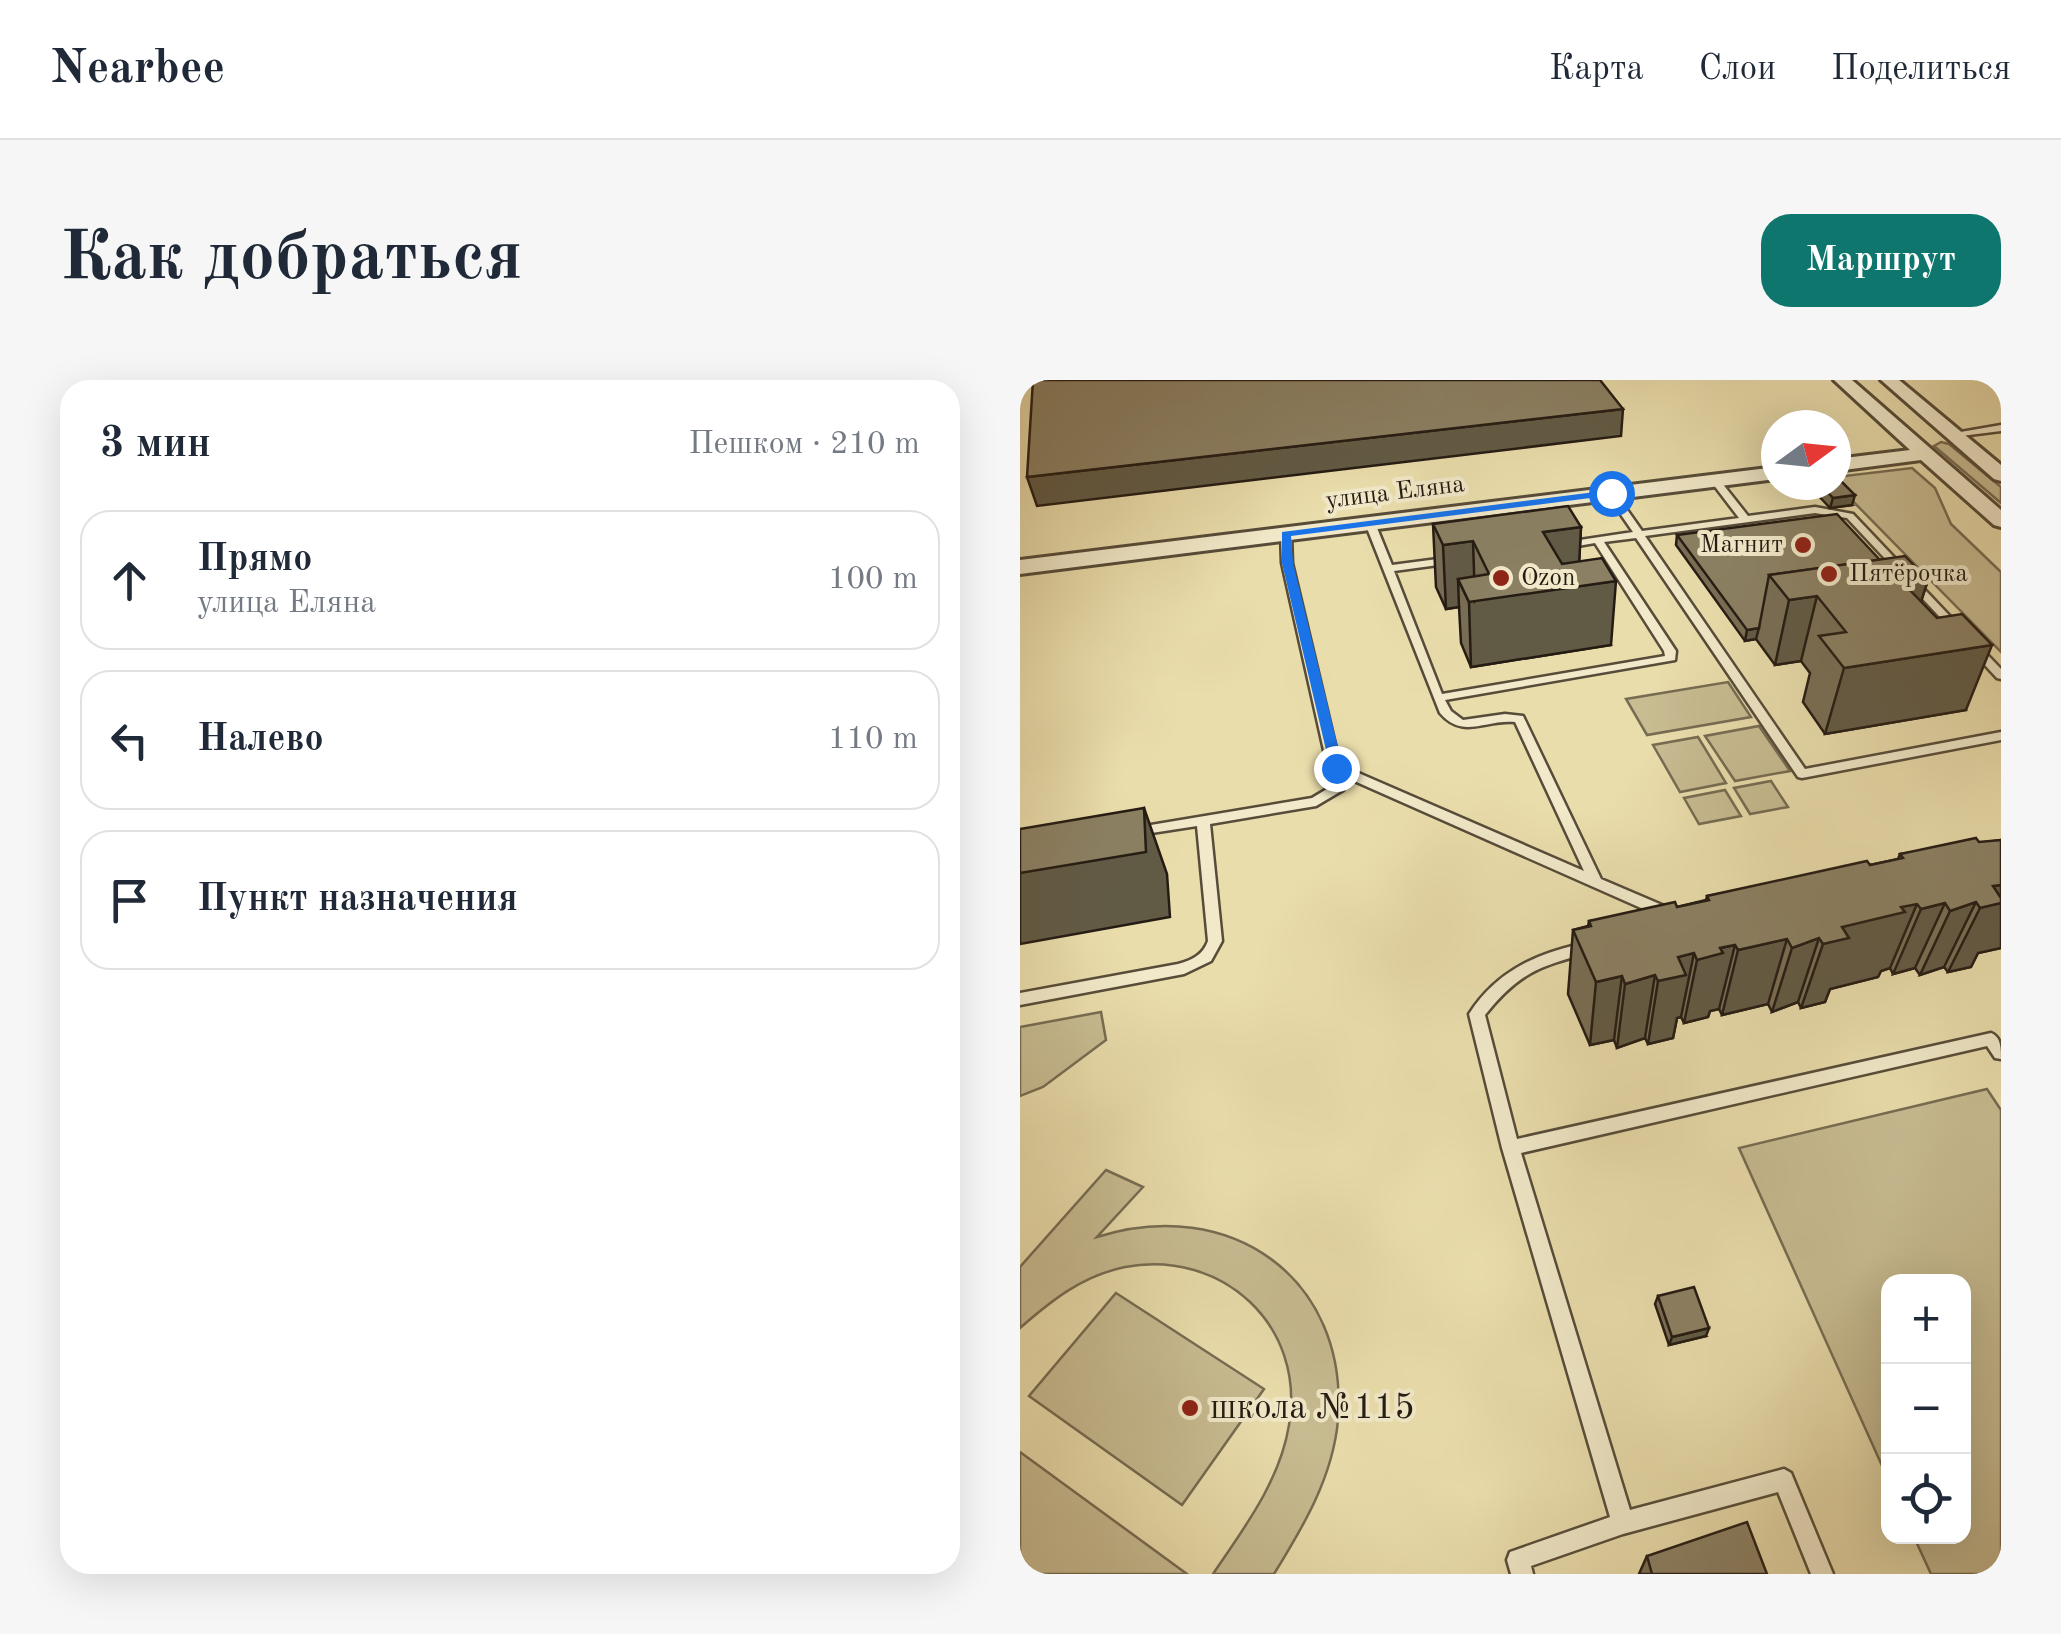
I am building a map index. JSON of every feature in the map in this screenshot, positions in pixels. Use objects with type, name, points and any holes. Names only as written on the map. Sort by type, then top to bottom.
[{"type":"street","points":[[1842,380],[2001,521]]},
{"type":"street","points":[[1889,380],[2001,474]]},
{"type":"street","points":[[1851,462],[1917,448],[1954,434]]},
{"type":"street","name":"улица Еляна","points":[[1020,567],[1761,475]]},
{"type":"lane","points":[[1954,434],[2001,428]]},
{"type":"lane","points":[[1715,480],[1746,520]]},
{"type":"lane","points":[[1611,493],[1802,774],[2001,736]]},
{"type":"lane","points":[[1541,548],[1815,510],[1850,516],[2001,676]]},
{"type":"lane","points":[[1370,523],[1445,716],[1457,724],[1519,719],[1595,880]]},
{"type":"lane","points":[[1111,836],[1326,798],[1339,787],[1287,563],[1286,534]]},
{"type":"lane","points":[[1438,698],[1671,658],[1598,540]]},
{"type":"lane","points":[[1388,570],[1464,559]]},
{"type":"lane","points":[[1336,768],[1595,880],[1678,924],[1658,934]]},
{"type":"lane","points":[[1020,1000],[1179,970],[1198,964],[1212,953],[1215,941],[1202,820]]},
{"type":"lane","points":[[1601,945],[1544,956],[1500,984],[1477,1014],[1511,1148],[1622,1522]]},
{"type":"lane","points":[[1511,1148],[1992,1039],[2001,1052]]},
{"type":"lane","points":[[1522,1574],[1518,1560],[1622,1522],[1784,1480],[1822,1574]]},
{"type":"shaded area","points":[[1941,442],[1949,444],[2001,487],[2001,503],[1934,446]]},
{"type":"shaded area","points":[[1912,468],[1935,488],[1951,524],[2001,572],[2001,652],[1851,499],[1851,475]]},
{"type":"shaded area","points":[[1728,682],[1751,717],[1647,735],[1626,699]]},
{"type":"shaded area","points":[[1759,726],[1790,771],[1735,781],[1705,736]]},
{"type":"shaded area","points":[[1698,737],[1726,783],[1680,792],[1653,745]]},
{"type":"shaded area","points":[[1771,781],[1788,807],[1750,814],[1734,788]]},
{"type":"shaded area","points":[[1725,790],[1741,816],[1699,824],[1684,798]]},
{"type":"shaded area","points":[[1101,1012],[1106,1040],[1043,1087],[1020,1096],[1020,1027]]},
{"type":"shaded area","points":[[1987,1089],[2001,1110],[2001,1574],[1931,1574],[1917,1544],[1971,1544],[1971,1274],[1881,1274],[1881,1463],[1739,1148]]},
{"type":"shaded area","points":[[1106,1170],[1143,1187],[1097,1237],[1146,1227],[1192,1228],[1234,1239],[1271,1259],[1301,1288],[1324,1325],[1336,1369],[1335,1441],[1315,1501],[1274,1574],[1213,1574],[1269,1485],[1289,1425],[1291,1389],[1284,1356],[1270,1326],[1250,1302],[1224,1283],[1194,1270],[1161,1265],[1125,1267],[1068,1290],[1020,1328],[1020,1267]]},
{"type":"shaded area","points":[[1116,1293],[1264,1389],[1182,1505],[1029,1396]]},
{"type":"shaded area","points":[[1020,1452],[1187,1574],[1020,1574]]},
{"type":"building","points":[[1033,380],[1600,380],[1623,409],[1027,477]]},
{"type":"building","points":[[1568,506],[1581,527],[1543,532],[1562,564],[1602,558],[1616,581],[1469,602],[1458,579],[1489,574],[1473,541],[1443,545],[1433,524]]},
{"type":"building","points":[[1837,514],[1880,560],[1769,575],[1759,628],[1747,630],[1677,535]]},
{"type":"building","points":[[1905,556],[1928,580],[1903,583],[1937,618],[1962,614],[1992,645],[1844,668],[1819,636],[1846,632],[1817,596],[1789,600],[1769,575]]},
{"type":"building","points":[[1144,808],[1146,852],[1020,873],[1020,829]]},
{"type":"building","points":[[1976,838],[1979,842],[2001,840],[2001,885],[1993,886],[2001,903],[1980,908],[1976,902],[1950,911],[1945,903],[1921,909],[1917,904],[1901,907],[1905,912],[1842,927],[1849,938],[1823,944],[1819,938],[1792,948],[1787,939],[1738,950],[1735,945],[1720,948],[1723,953],[1697,960],[1694,953],[1678,957],[1686,975],[1658,981],[1655,975],[1625,984],[1622,976],[1596,982],[1573,930],[1591,926],[1589,921],[1675,902],[1677,907],[1709,900],[1707,896],[1867,861],[1870,865],[1903,858],[1900,854]]},
{"type":"building","points":[[1694,1287],[1709,1328],[1672,1337],[1658,1296]]},
{"type":"building","points":[[1747,1522],[1767,1574],[1652,1574],[1647,1556]]},
{"type":"place","name":"Магнит","points":[[1803,545]]},
{"type":"place","name":"Пятёрочка","points":[[1829,574]]},
{"type":"place","name":"Ozon","points":[[1501,578]]},
{"type":"place","name":"школа №115","points":[[1190,1408]]},
{"type":"route","points":[[1336,768],[1287,563],[1286,534],[1611,493]]}]
